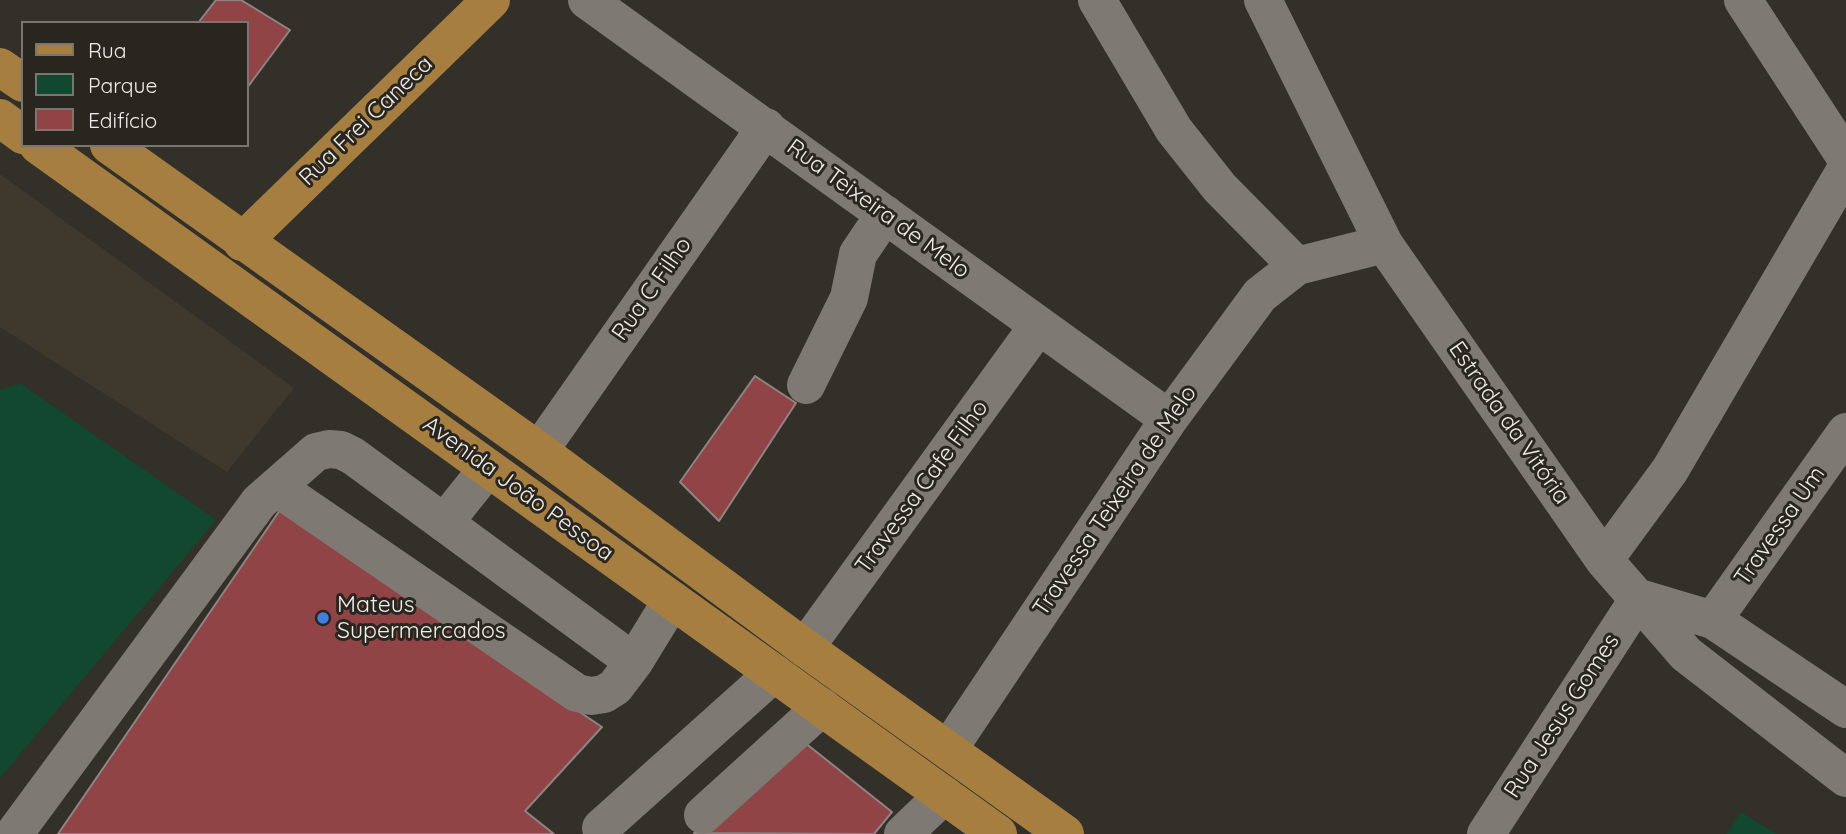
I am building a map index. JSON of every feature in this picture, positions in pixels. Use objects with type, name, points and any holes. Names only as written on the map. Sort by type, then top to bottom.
[{"type":"main road","name":"Rua Frei Caneca","points":[[242,242],[491,0]]},
{"type":"main road","points":[[0,67],[21,82]]},
{"type":"main road","points":[[0,118],[21,134]]},
{"type":"main road","name":"Avenida João Pessoa","points":[[41,147],[998,834]]},
{"type":"main road","name":"Avenida João Pessoa","points":[[112,147],[539,452],[805,648],[1065,834]]},
{"type":"street","name":"Rua Teixeira de Melo","points":[[587,0],[1168,419]]},
{"type":"street","points":[[1097,0],[1174,130],[1220,188],[1297,265],[1384,244]]},
{"type":"street","name":"Estrada da Vitória","points":[[1264,0],[1384,244],[1604,560],[1686,654],[1846,778]]},
{"type":"street","points":[[1743,0],[1846,158]]},
{"type":"street","name":"Rua C Filho","points":[[539,452],[766,127]]},
{"type":"street","points":[[1604,560],[1670,470],[1846,169]]},
{"type":"street","points":[[806,385],[849,298],[858,254],[885,214]]},
{"type":"street","name":"Travessa Teixeira de Melo","points":[[948,750],[1168,419],[1260,295],[1297,265]]},
{"type":"street","name":"Travessa Cafe Filho","points":[[805,648],[1038,326]]},
{"type":"street","name":"Travessa Um","points":[[1713,620],[1846,432]]},
{"type":"street","points":[[14,834],[259,502],[316,452],[341,450],[353,456],[634,662]]},
{"type":"street","points":[[444,523],[488,468]]},
{"type":"street","points":[[276,487],[577,693],[591,696],[604,694],[615,687],[634,662],[672,600]]},
{"type":"street","points":[[1639,598],[1713,620],[1846,709]]},
{"type":"street","name":"Rua Jesus Gomes","points":[[1486,834],[1639,598]]},
{"type":"street","points":[[601,828],[774,673]]},
{"type":"street","points":[[703,814],[822,707]]},
{"type":"street","points":[[903,834],[944,794]]},
{"type":"shaded area","points":[[0,174],[294,388],[227,472],[0,327]]},
{"type":"green space","points":[[20,383],[216,520],[0,778],[0,390]]},
{"type":"green space","points":[[1741,812],[1776,834],[1727,834]]},
{"type":"building","points":[[216,0],[241,0],[290,30],[248,87],[248,21],[200,21]]},
{"type":"building","points":[[755,376],[796,403],[719,521],[680,482]]},
{"type":"building","name":"Mateus Supermercados","points":[[280,510],[602,727],[525,811],[554,834],[58,834]]},
{"type":"building","points":[[799,738],[892,812],[874,834],[694,833]]},
{"type":"place","name":"Mateus Supermercados","points":[[323,618]]}]
